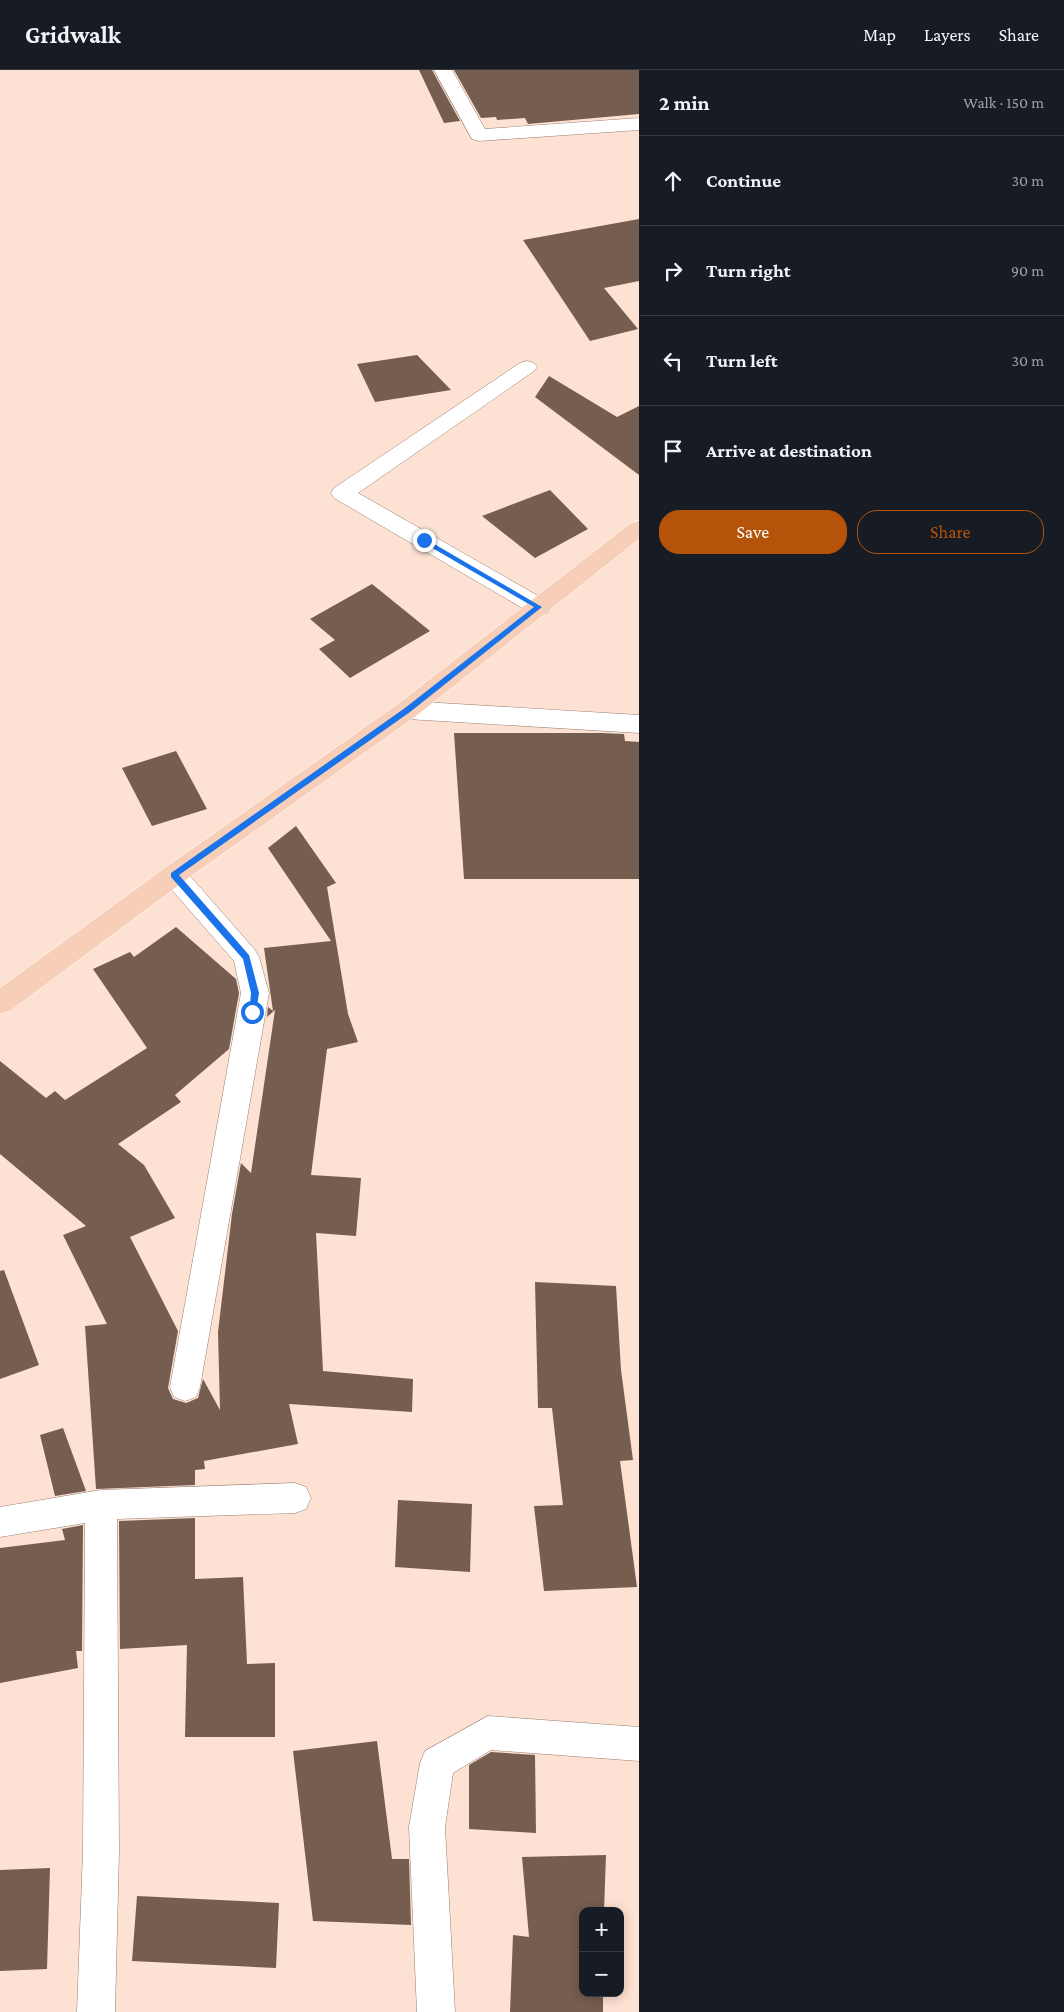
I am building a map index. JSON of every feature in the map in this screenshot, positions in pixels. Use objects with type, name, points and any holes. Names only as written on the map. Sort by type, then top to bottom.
[{"type":"main road","points":[[0,1003],[174,875],[407,710],[639,528]]},
{"type":"street","points":[[443,70],[480,136],[639,124]]},
{"type":"street","points":[[527,367],[342,493],[539,607]]},
{"type":"street","points":[[407,710],[639,724]]},
{"type":"street","points":[[174,875],[246,958],[255,993],[185,1387]]},
{"type":"street","points":[[0,1522],[101,1506],[295,1498]]},
{"type":"street","points":[[96,2012],[102,1851],[101,1506]]},
{"type":"street","points":[[436,2012],[428,1827],[437,1763],[488,1733],[639,1744]]},
{"type":"building","points":[[419,70],[432,70],[460,121],[444,123]]},
{"type":"building","points":[[454,70],[639,70],[639,114],[528,124],[525,118],[497,120],[496,117],[481,118]]},
{"type":"building","points":[[639,219],[639,281],[604,288],[638,329],[590,341],[523,240]]},
{"type":"building","points":[[417,355],[451,390],[375,402],[357,364]]},
{"type":"building","points":[[549,376],[617,417],[639,406],[639,475],[535,397]]},
{"type":"building","points":[[550,490],[588,529],[535,558],[482,516]]},
{"type":"building","points":[[372,584],[430,631],[350,678],[319,649],[335,640],[310,619]]},
{"type":"building","points":[[454,733],[624,734],[625,741],[639,742],[639,879],[464,879]]},
{"type":"building","points":[[176,751],[207,809],[152,826],[122,768]]},
{"type":"building","points":[[296,826],[336,883],[327,887],[348,1014],[358,1042],[327,1049],[311,1175],[361,1178],[356,1236],[316,1233],[323,1371],[413,1379],[412,1412],[289,1404],[298,1444],[204,1461],[205,1469],[195,1470],[195,1485],[96,1489],[85,1326],[107,1324],[63,1235],[86,1226],[0,1154],[0,1061],[46,1098],[55,1091],[65,1100],[147,1048],[93,969],[130,952],[134,957],[176,927],[236,979],[239,993],[229,1049],[175,1095],[181,1102],[118,1144],[144,1165],[175,1218],[130,1237],[178,1331],[168,1388],[173,1399],[186,1403],[198,1398],[203,1379],[220,1410],[218,1332],[232,1214],[241,1163],[251,1173],[275,1010],[267,1017],[268,1007],[273,1011],[264,948],[331,941],[268,848]]},
{"type":"building","points":[[4,1270],[39,1365],[0,1379],[0,1271]]},
{"type":"building","points":[[535,1282],[616,1286],[621,1370],[633,1460],[620,1461],[637,1587],[544,1591],[534,1506],[563,1505],[552,1408],[538,1408]]},
{"type":"building","points":[[63,1428],[86,1491],[55,1496],[40,1435]]},
{"type":"building","points":[[398,1500],[472,1504],[470,1572],[395,1567]]},
{"type":"building","points":[[195,1518],[195,1579],[243,1577],[247,1664],[275,1663],[275,1737],[185,1737],[187,1645],[120,1649],[119,1521]]},
{"type":"building","points":[[83,1525],[82,1651],[76,1651],[78,1668],[0,1683],[0,1548],[65,1540],[62,1529]]},
{"type":"building","points":[[377,1741],[392,1859],[409,1859],[411,1925],[313,1921],[293,1751]]},
{"type":"building","points":[[491,1752],[535,1755],[536,1833],[469,1829],[469,1765]]},
{"type":"building","points":[[606,1855],[604,1907],[579,1907],[579,1997],[603,1997],[603,2012],[510,2012],[513,1935],[529,1937],[522,1857]]},
{"type":"building","points":[[50,1868],[47,1969],[0,1971],[0,1870]]},
{"type":"building","points":[[137,1896],[279,1903],[276,1968],[132,1961]]},
{"type":"route","points":[[252,1012],[255,993],[246,958],[174,875],[407,710],[539,607],[424,540]]}]
